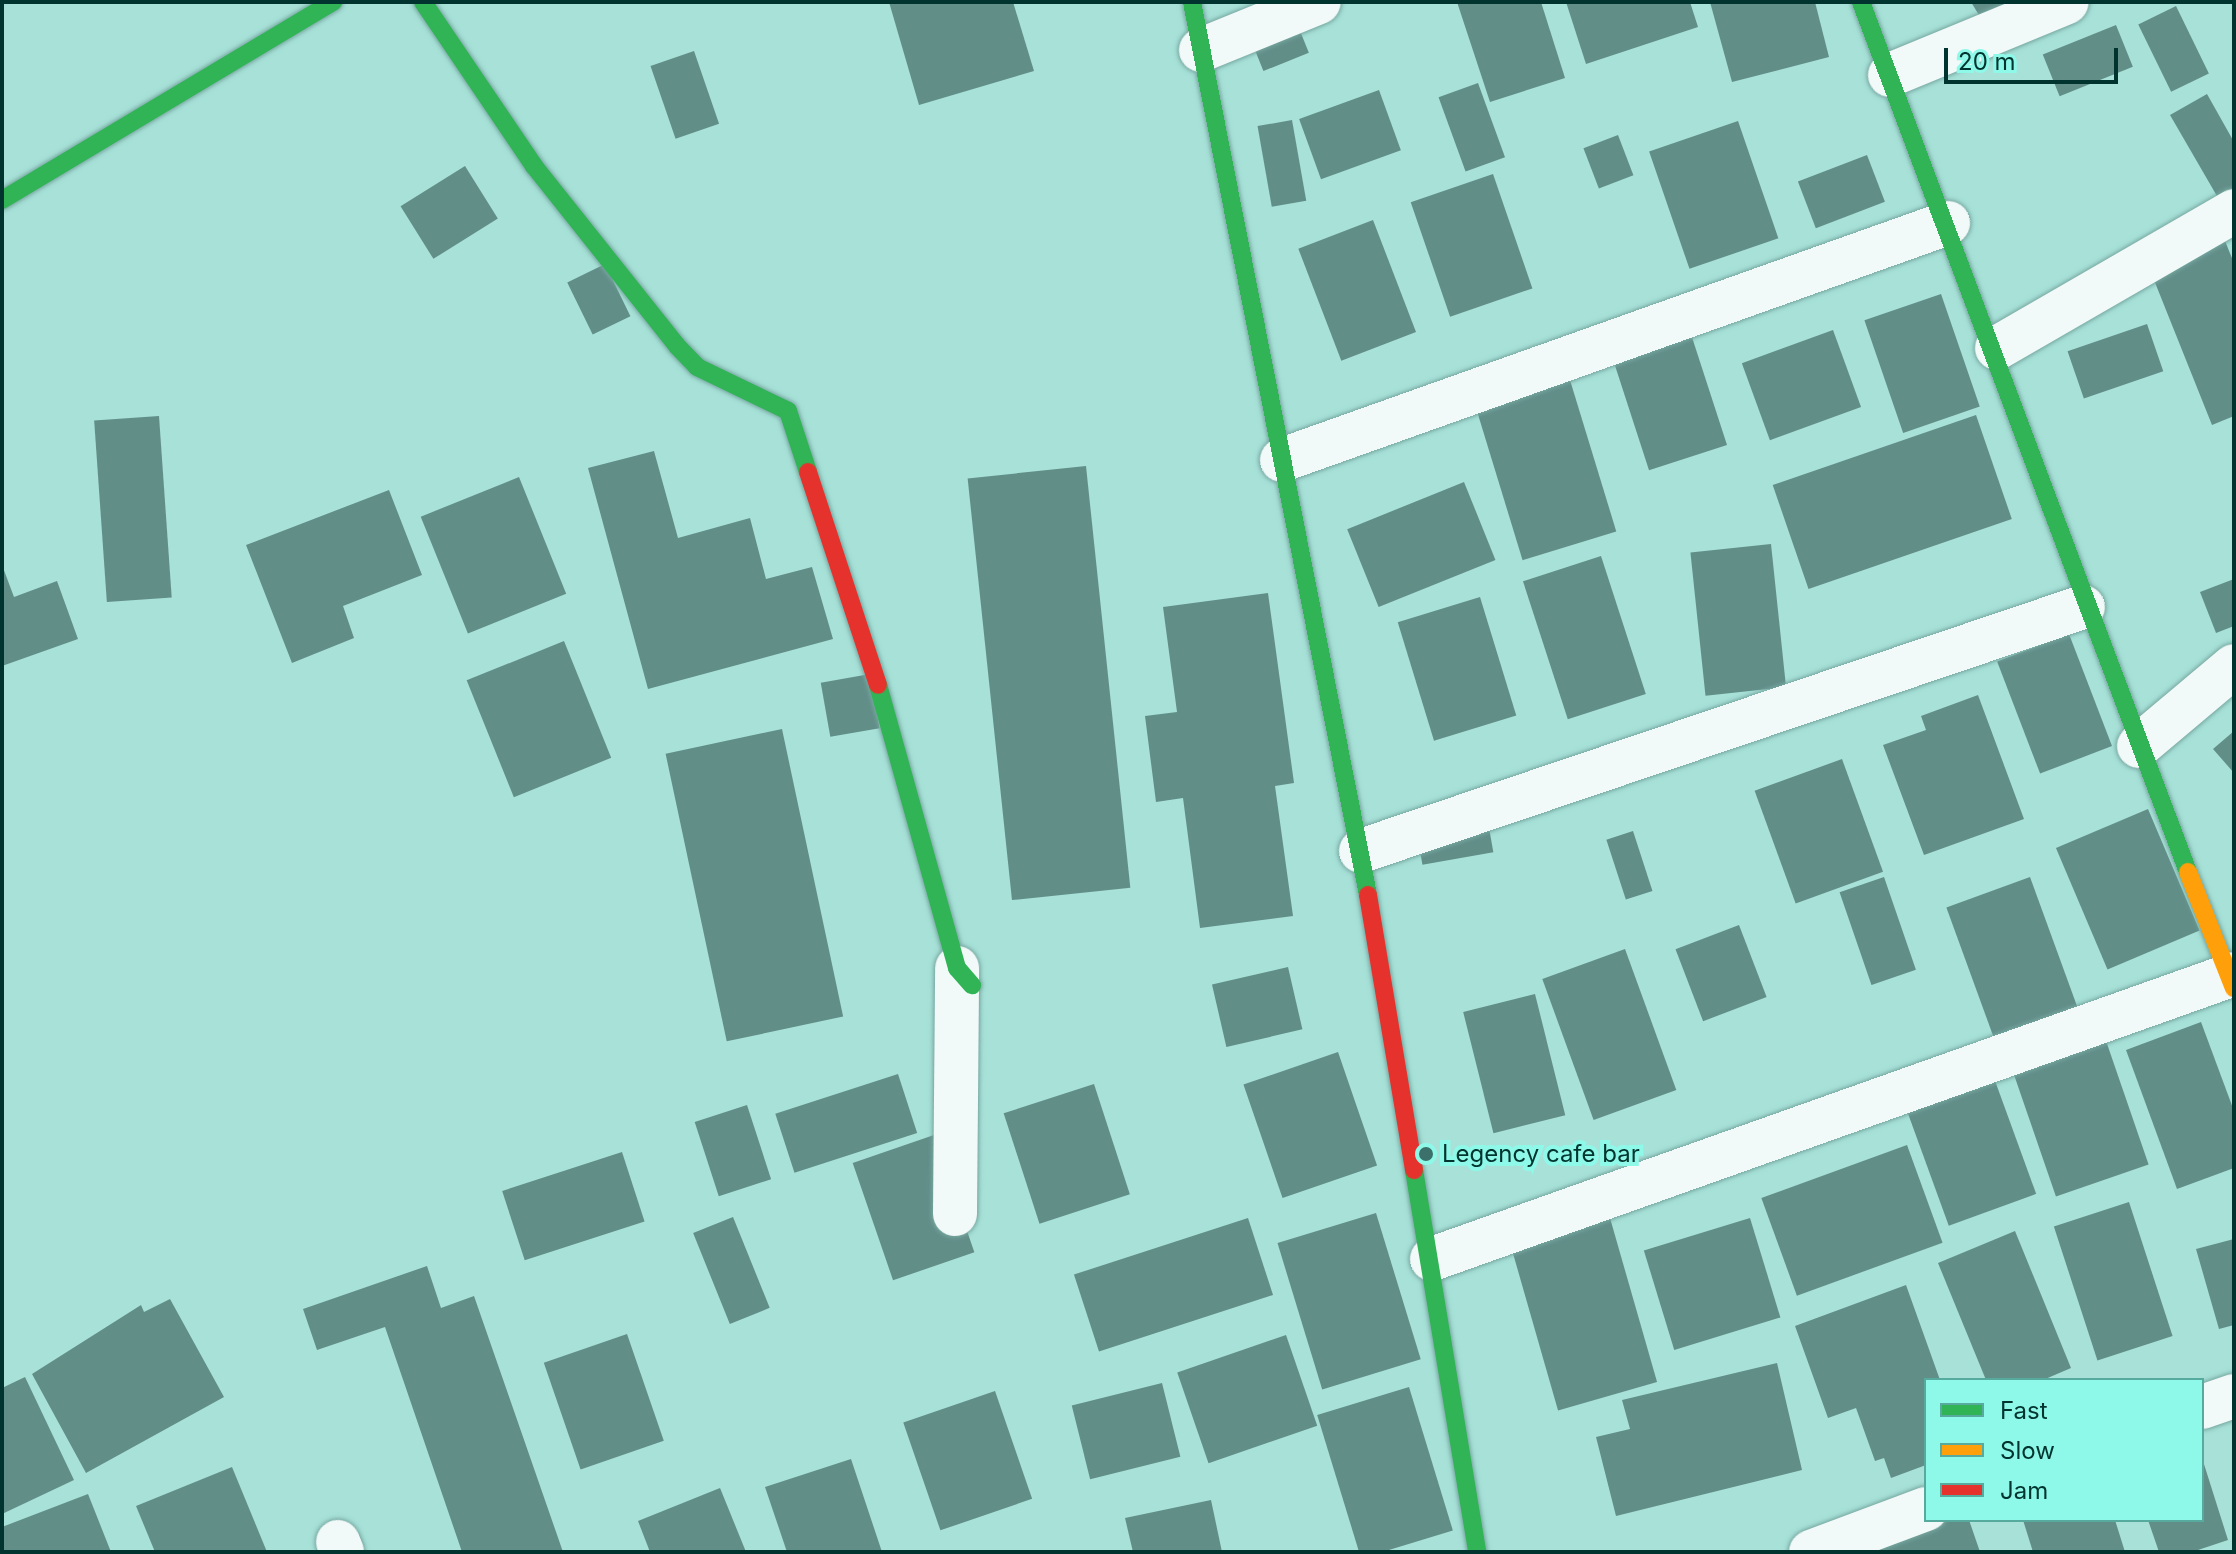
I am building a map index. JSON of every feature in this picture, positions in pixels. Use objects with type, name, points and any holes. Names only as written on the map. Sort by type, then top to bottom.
[{"type":"street","points":[[2,200],[333,2]]},
{"type":"street","points":[[423,2],[534,166],[677,346],[697,367],[788,411],[867,648],[965,977],[955,1214]]},
{"type":"street","points":[[1192,2],[1361,851],[1432,1259],[1477,1552]]},
{"type":"street","points":[[1201,50],[1319,2]]},
{"type":"street","points":[[1432,1259],[2233,979],[2083,607],[1997,348],[1861,2]]},
{"type":"street","points":[[1890,75],[2067,2]]},
{"type":"street","points":[[1997,348],[2234,211]]},
{"type":"street","points":[[1282,460],[1948,223]]},
{"type":"street","points":[[1361,851],[2083,607]]},
{"type":"street","points":[[2139,746],[2234,666]]},
{"type":"street","points":[[2204,1406],[2234,1396]]},
{"type":"street","points":[[1811,1552],[1924,1510]]},
{"type":"building","points":[[889,2],[1013,2],[1034,71],[919,105]]},
{"type":"building","points":[[1457,2],[1541,2],[1565,78],[1490,102]]},
{"type":"building","points":[[1566,2],[1690,2],[1698,27],[1586,64]]},
{"type":"building","points":[[1710,2],[1815,2],[1829,57],[1732,82]]},
{"type":"building","points":[[1971,2],[2013,2],[1982,20]]},
{"type":"building","points":[[2176,6],[2209,73],[2171,92],[2138,24]]},
{"type":"building","points":[[1292,11],[1309,53],[1263,71],[1247,29]]},
{"type":"building","points":[[2116,25],[2133,67],[2060,96],[2043,55]]},
{"type":"building","points":[[694,51],[719,124],[676,139],[651,66]]},
{"type":"building","points":[[1478,83],[1505,157],[1466,172],[1439,97]]},
{"type":"building","points":[[1379,90],[1401,150],[1321,179],[1299,119]]},
{"type":"building","points":[[2207,94],[2234,142],[2234,195],[2221,203],[2170,115]]},
{"type":"building","points":[[1292,120],[1306,201],[1272,207],[1258,126]]},
{"type":"building","points":[[1738,121],[1778,238],[1689,269],[1649,152]]},
{"type":"building","points":[[1618,135],[1633,175],[1599,188],[1583,148]]},
{"type":"building","points":[[1867,155],[1885,202],[1816,228],[1798,182]]},
{"type":"building","points":[[465,166],[498,219],[433,259],[401,206]]},
{"type":"building","points":[[1493,174],[1532,288],[1450,317],[1411,202]]},
{"type":"building","points":[[1373,220],[1416,332],[1341,361],[1298,249]]},
{"type":"building","points":[[2225,241],[2234,263],[2234,416],[2212,425],[2150,270]]},
{"type":"building","points":[[605,264],[630,316],[593,335],[567,282]]},
{"type":"building","points":[[1941,294],[1980,407],[1903,433],[1864,320]]},
{"type":"building","points":[[2147,324],[2163,371],[2084,399],[2068,351]]},
{"type":"building","points":[[1689,328],[1727,445],[1649,470],[1611,353]]},
{"type":"building","points":[[1833,330],[1861,407],[1770,440],[1742,363]]},
{"type":"building","points":[[1566,367],[1616,531],[1523,560],[1472,396]]},
{"type":"building","points":[[1976,415],[2012,519],[1809,589],[1773,485]]},
{"type":"building","points":[[159,416],[172,598],[107,602],[94,421]]},
{"type":"building","points":[[654,451],[678,538],[750,518],[766,579],[812,567],[833,639],[648,689],[588,468]]},
{"type":"building","points":[[1086,466],[1130,888],[1012,900],[968,478]]},
{"type":"building","points":[[519,477],[566,594],[468,634],[421,517]]},
{"type":"building","points":[[1464,482],[1495,560],[1379,607],[1347,529]]},
{"type":"building","points":[[389,490],[422,575],[343,606],[354,638],[292,663],[246,545]]},
{"type":"building","points":[[1771,544],[1786,687],[1705,696],[1690,552]]},
{"type":"building","points":[[1601,556],[1646,694],[1568,719],[1523,581]]},
{"type":"building","points":[[2,565],[14,597],[57,581],[78,639],[2,666]]},
{"type":"building","points":[[2234,579],[2234,626],[2216,633],[2200,592]]},
{"type":"building","points":[[1268,593],[1294,783],[1275,786],[1293,916],[1200,928],[1183,798],[1156,802],[1145,716],[1177,712],[1163,607]]},
{"type":"building","points":[[1480,597],[1516,716],[1434,741],[1398,622]]},
{"type":"building","points":[[2069,634],[2112,746],[2040,774],[1997,662]]},
{"type":"building","points":[[564,641],[611,758],[514,797],[467,680]]},
{"type":"building","points":[[870,674],[880,728],[830,737],[821,683]]},
{"type":"building","points":[[1978,695],[2024,819],[1924,855],[1883,745],[1926,730],[1921,716]]},
{"type":"building","points":[[782,729],[843,1017],[727,1041],[666,754]]},
{"type":"building","points":[[2234,731],[2234,773],[2213,749]]},
{"type":"building","points":[[1842,759],[1883,872],[1796,904],[1755,791]]},
{"type":"building","points":[[1485,805],[1493,852],[1422,865],[1414,818]]},
{"type":"building","points":[[2148,809],[2200,931],[2108,970],[2056,848]]},
{"type":"building","points":[[1633,831],[1652,891],[1626,900],[1606,840]]},
{"type":"building","points":[[1884,877],[1916,970],[1871,985],[1840,892]]},
{"type":"building","points":[[2030,877],[2079,1012],[1996,1043],[1946,907]]},
{"type":"building","points":[[1739,925],[1767,997],[1703,1021],[1676,949]]},
{"type":"building","points":[[1625,949],[1676,1090],[1594,1120],[1542,979]]},
{"type":"building","points":[[1288,967],[1302,1029],[1226,1047],[1212,985]]},
{"type":"building","points":[[1535,994],[1565,1115],[1493,1133],[1463,1012]]},
{"type":"building","points":[[2201,1022],[2234,1111],[2234,1168],[2177,1189],[2126,1050]]},
{"type":"building","points":[[2104,1035],[2149,1165],[2056,1196],[2011,1067]]},
{"type":"building","points":[[1338,1052],[1377,1165],[1283,1198],[1243,1085]]},
{"type":"building","points":[[1990,1067],[2036,1194],[1949,1226],[1903,1099]]},
{"type":"building","points":[[898,1074],[917,1133],[794,1173],[775,1114]]},
{"type":"building","points":[[1094,1084],[1130,1194],[1039,1224],[1004,1113]]},
{"type":"building","points":[[747,1105],[771,1179],[719,1196],[695,1122]]},
{"type":"building","points":[[934,1135],[974,1252],[893,1280],[853,1163]]},
{"type":"building","points":[[1907,1145],[1943,1243],[1797,1296],[1761,1198]]},
{"type":"building","points":[[622,1152],[645,1221],[525,1260],[502,1191]]},
{"type":"building","points":[[2129,1202],[2173,1336],[2097,1361],[2054,1226]]},
{"type":"building","points":[[1608,1211],[1657,1382],[1558,1410],[1509,1239]]},
{"type":"building","points":[[1376,1213],[1421,1359],[1322,1389],[1278,1243]]},
{"type":"building","points":[[733,1217],[770,1308],[730,1324],[693,1233]]},
{"type":"building","points":[[1248,1218],[1273,1295],[1099,1352],[1074,1275]]},
{"type":"building","points":[[1750,1218],[1780,1317],[1674,1350],[1644,1250]]},
{"type":"building","points":[[2015,1231],[2071,1368],[2048,1378],[1985,1378],[1938,1263]]},
{"type":"building","points":[[2234,1239],[2234,1325],[2219,1329],[2196,1249]]},
{"type":"building","points":[[427,1266],[441,1308],[474,1296],[563,1552],[462,1552],[385,1327],[317,1350],[303,1309]]},
{"type":"building","points":[[1906,1285],[1939,1378],[1924,1378],[1924,1466],[1891,1478],[1884,1458],[1875,1461],[1856,1408],[1828,1418],[1795,1326]]},
{"type":"building","points":[[170,1299],[224,1397],[86,1473],[32,1374],[141,1305],[144,1312]]},
{"type":"building","points":[[627,1334],[664,1441],[581,1469],[544,1363]]},
{"type":"building","points":[[1286,1335],[1317,1426],[1209,1463],[1177,1372]]},
{"type":"building","points":[[1777,1363],[1802,1470],[1616,1516],[1596,1437],[1630,1429],[1622,1400]]},
{"type":"building","points":[[25,1377],[74,1480],[2,1514],[2,1388]]},
{"type":"building","points":[[1162,1383],[1180,1457],[1090,1479],[1072,1405]]},
{"type":"building","points":[[1409,1387],[1453,1530],[1382,1552],[1359,1552],[1317,1415]]},
{"type":"building","points":[[995,1391],[1032,1499],[940,1530],[903,1423]]},
{"type":"building","points":[[851,1459],[882,1552],[787,1552],[765,1487]]},
{"type":"building","points":[[2204,1464],[2228,1540],[2192,1552],[2159,1552],[2149,1522],[2204,1522]]},
{"type":"building","points":[[232,1467],[267,1552],[155,1552],[136,1506]]},
{"type":"building","points":[[720,1488],[746,1552],[650,1552],[638,1521]]},
{"type":"building","points":[[88,1494],[111,1552],[2,1552],[2,1527]]},
{"type":"building","points":[[1211,1500],[1222,1552],[1133,1552],[1125,1518]]},
{"type":"building","points":[[1934,1522],[1970,1522],[1980,1552],[1871,1552]]},
{"type":"building","points":[[2024,1522],[2116,1522],[2125,1552],[2033,1552]]},
{"type":"traffic: fast","points":[[2,200],[333,2]]},
{"type":"traffic: fast","points":[[423,2],[534,166],[677,346],[697,367],[788,411],[808,472]]},
{"type":"traffic: fast","points":[[1192,2],[1368,895]]},
{"type":"traffic: fast","points":[[1861,2],[2188,872]]},
{"type":"traffic: fast","points":[[878,685],[957,968],[972,985]]},
{"type":"traffic: fast","points":[[1414,1170],[1477,1552]]},
{"type":"traffic: slow","points":[[2188,872],[2234,988]]},
{"type":"traffic: jam","points":[[808,472],[878,685]]},
{"type":"traffic: jam","points":[[1368,895],[1414,1170]]},
{"type":"place","name":"Legency cafe bar","points":[[1426,1154]]}]
